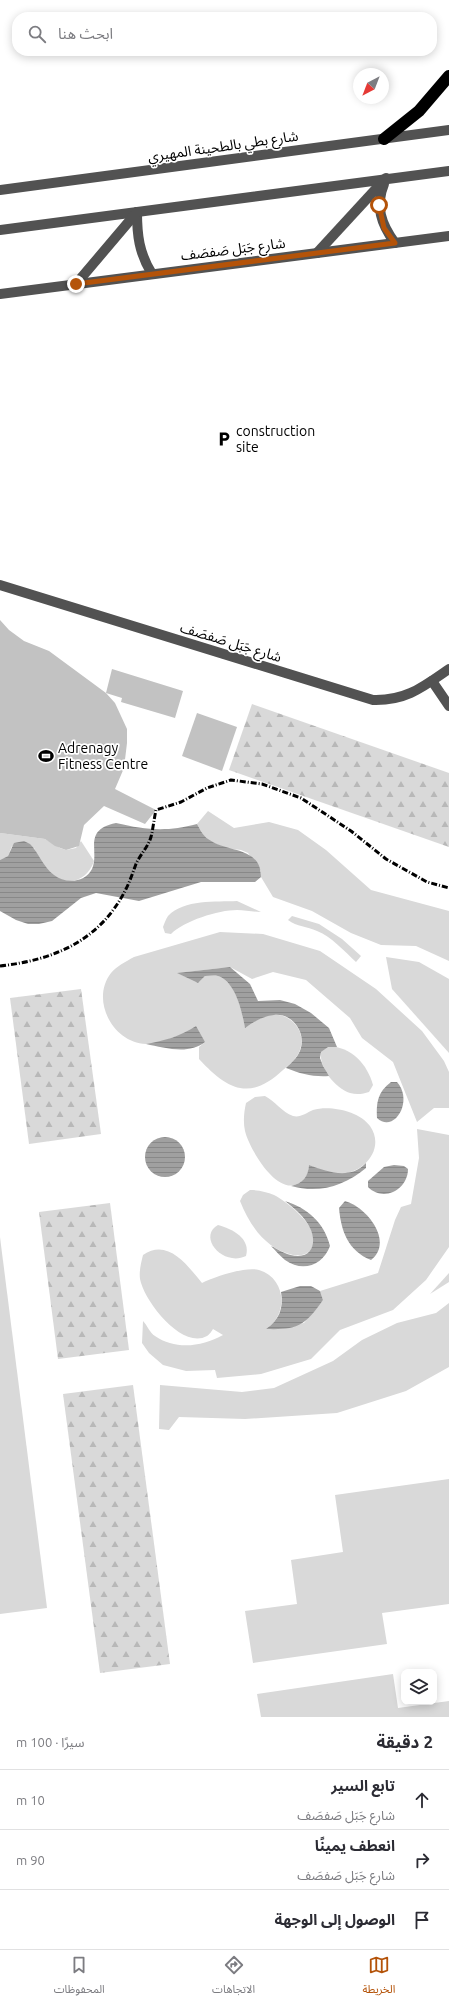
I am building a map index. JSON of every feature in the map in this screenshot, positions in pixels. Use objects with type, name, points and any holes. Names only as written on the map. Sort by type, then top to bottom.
[{"type":"highway","points":[[384,139],[419,111],[449,76]]},
{"type":"street","name":"شارع بطي بالطحينة المهيري","points":[[0,190],[449,130]]},
{"type":"street","points":[[0,230],[386,178],[449,171]]},
{"type":"street","points":[[386,178],[380,194],[379,212],[384,228],[395,243]]},
{"type":"street","points":[[317,253],[386,178]]},
{"type":"street","points":[[137,212],[140,248],[145,262],[152,274]]},
{"type":"street","points":[[76,284],[137,212]]},
{"type":"street","name":"شارع جَبَل صَفصَف","points":[[0,294],[449,236]]},
{"type":"street","name":"شارع جَبَل صَفصَف","points":[[0,585],[368,698],[385,700],[406,696],[449,669]]},
{"type":"street","points":[[432,681],[449,706]]},
{"type":"green space","points":[[252,704],[449,773],[449,847],[229,770]]},
{"type":"green space","points":[[208,811],[234,828],[269,822],[298,830],[326,850],[371,890],[449,911],[449,961],[416,946],[381,945],[351,933],[312,911],[273,897],[261,877],[261,871],[248,853],[241,850],[225,848],[205,838],[197,824]]},
{"type":"green space","points":[[0,833],[45,839],[66,850],[76,848],[81,841],[94,861],[91,868],[82,877],[77,880],[64,881],[49,871],[34,848],[12,846],[8,856],[0,860]]},
{"type":"green space","points":[[237,901],[261,912],[229,910],[202,917],[184,925],[171,934],[165,933],[163,927],[168,916],[183,907],[201,902]]},
{"type":"green space","points":[[292,916],[319,924],[342,939],[361,956],[356,962],[328,937],[313,929],[295,924],[288,920]]},
{"type":"green space","points":[[220,932],[263,934],[320,951],[376,989],[422,1031],[444,1061],[449,1072],[449,1108],[434,1108],[417,1122],[393,1062],[362,1038],[350,1018],[306,980],[273,972],[252,979],[230,967],[178,973],[198,983],[205,976],[218,976],[224,979],[234,991],[245,1027],[264,1017],[281,1015],[293,1022],[297,1027],[300,1032],[301,1046],[297,1057],[271,1080],[259,1086],[239,1088],[219,1078],[199,1059],[199,1047],[205,1042],[185,1034],[161,1042],[146,1044],[134,1042],[115,1028],[108,1018],[104,1007],[103,995],[105,984],[113,971],[121,964],[134,957]]},
{"type":"green space","points":[[386,957],[419,962],[449,979],[449,1053],[392,989]]},
{"type":"green space","points":[[81,989],[101,1134],[29,1144],[10,998]]},
{"type":"green space","points":[[328,1046],[337,1047],[351,1053],[357,1058],[367,1070],[373,1085],[369,1092],[360,1094],[350,1093],[339,1087],[329,1077],[325,1071],[321,1058],[321,1052]]},
{"type":"green space","points":[[265,1096],[285,1112],[293,1116],[301,1116],[313,1110],[328,1108],[344,1110],[359,1116],[370,1126],[374,1135],[374,1151],[370,1159],[356,1170],[339,1174],[320,1170],[309,1165],[307,1176],[304,1180],[291,1185],[282,1183],[265,1169],[252,1148],[245,1131],[244,1117],[246,1103],[255,1097]]},
{"type":"green space","points":[[417,1129],[449,1135],[449,1247],[426,1280],[393,1310],[340,1330],[311,1359],[261,1374],[217,1378],[215,1370],[186,1371],[163,1365],[149,1353],[142,1343],[143,1321],[155,1336],[180,1345],[198,1344],[223,1335],[213,1329],[207,1336],[197,1338],[187,1336],[176,1330],[156,1310],[143,1288],[140,1279],[140,1267],[143,1255],[152,1251],[161,1250],[176,1256],[202,1283],[222,1275],[238,1271],[253,1269],[268,1274],[275,1280],[279,1288],[281,1306],[278,1315],[266,1329],[304,1323],[323,1300],[320,1291],[378,1273],[395,1220],[401,1207],[411,1204],[419,1158]]},
{"type":"green space","points":[[250,1190],[263,1191],[274,1195],[302,1217],[309,1225],[313,1233],[314,1241],[312,1248],[308,1252],[293,1255],[283,1252],[275,1248],[260,1235],[249,1219],[240,1201],[243,1195]]},
{"type":"green space","points":[[110,1203],[129,1350],[58,1359],[39,1212]]},
{"type":"green space","points":[[218,1225],[229,1229],[243,1239],[246,1244],[246,1256],[237,1258],[229,1257],[221,1254],[216,1249],[210,1236],[212,1230]]},
{"type":"green space","points":[[0,1237],[47,1608],[0,1614]]},
{"type":"green space","points":[[449,1273],[449,1282],[430,1294]]},
{"type":"green space","points":[[449,1303],[449,1367],[406,1391],[337,1413],[245,1419],[179,1417],[169,1430],[159,1429],[160,1385],[242,1392],[274,1388],[333,1361],[362,1340],[397,1323],[436,1313]]},
{"type":"green space","points":[[133,1385],[170,1664],[100,1673],[63,1394]]},
{"type":"green space","points":[[449,1479],[449,1604],[382,1613],[387,1644],[253,1663],[245,1611],[297,1604],[291,1560],[343,1552],[335,1495]]},
{"type":"green space","points":[[393,1674],[398,1708],[420,1705],[437,1705],[437,1703],[449,1701],[449,1717],[261,1717],[257,1694]]},
{"type":"shaded area","points":[[116,823],[147,829],[186,827],[197,824],[206,838],[249,855],[260,867],[261,877],[255,882],[201,882],[139,901],[96,893],[81,898],[52,921],[39,924],[28,924],[16,920],[0,911],[0,860],[8,856],[14,843],[24,841],[30,844],[50,872],[64,880],[74,881],[85,877],[92,869],[94,862],[94,842],[99,831],[106,826]]},
{"type":"shaded area","points":[[230,967],[250,984],[258,1001],[280,1000],[295,1004],[311,1013],[329,1028],[337,1047],[328,1047],[321,1052],[320,1058],[329,1076],[307,1075],[286,1068],[297,1056],[302,1044],[300,1031],[297,1026],[287,1017],[274,1015],[266,1017],[245,1028],[234,991],[224,979],[218,976],[205,976],[198,983],[177,973]]},
{"type":"shaded area","points":[[196,1026],[205,1042],[199,1046],[177,1049],[146,1044],[172,1038]]},
{"type":"shaded area","points":[[391,1082],[397,1082],[402,1090],[403,1106],[395,1119],[390,1122],[383,1122],[377,1118],[378,1102],[383,1090]]},
{"type":"shaded area","points":[[165,1137],[176,1140],[182,1146],[185,1157],[182,1168],[176,1174],[165,1177],[154,1174],[148,1168],[145,1157],[148,1146],[154,1140]]},
{"type":"shaded area","points":[[366,1163],[366,1168],[358,1174],[349,1180],[331,1187],[311,1189],[291,1186],[304,1179],[309,1165],[331,1172],[346,1173],[360,1168]]},
{"type":"shaded area","points":[[394,1165],[404,1166],[408,1169],[407,1176],[400,1188],[388,1194],[381,1194],[374,1192],[368,1187],[368,1181],[384,1167]]},
{"type":"shaded area","points":[[285,1201],[293,1204],[314,1217],[324,1230],[327,1237],[330,1246],[327,1253],[323,1258],[312,1265],[299,1266],[292,1264],[285,1260],[271,1246],[287,1254],[298,1256],[307,1253],[312,1246],[313,1237],[308,1224],[299,1213]]},
{"type":"shaded area","points":[[345,1201],[362,1210],[375,1226],[379,1235],[380,1244],[377,1253],[371,1260],[363,1256],[351,1246],[347,1239],[342,1225],[339,1208]]},
{"type":"shaded area","points":[[300,1286],[311,1286],[320,1291],[323,1300],[317,1309],[311,1316],[299,1325],[285,1329],[266,1329],[274,1322],[280,1313],[282,1303],[281,1292]]},
{"type":"building","points":[[0,620],[9,630],[24,641],[49,651],[106,693],[115,703],[127,729],[127,743],[124,768],[115,789],[156,810],[145,824],[104,806],[84,825],[79,846],[66,850],[55,846],[45,839],[0,833]]},
{"type":"building","points":[[112,669],[183,691],[175,718],[121,702],[122,698],[106,693]]},
{"type":"building","points":[[197,713],[237,727],[222,771],[182,756]]},
{"type":"railway","points":[[0,966],[39,959],[57,953],[74,945],[89,935],[103,922],[115,907],[126,889],[136,864],[150,841],[156,810],[181,802],[207,788],[231,780],[262,784],[301,798],[351,831],[386,859],[427,882],[449,888]]},
{"type":"place","name":"construction site","points":[[224,439]]},
{"type":"place","name":"Adrenagy Fitness Centre","points":[[46,756]]},
{"type":"route","points":[[76,284],[395,243],[384,228],[379,212],[379,205]]}]
